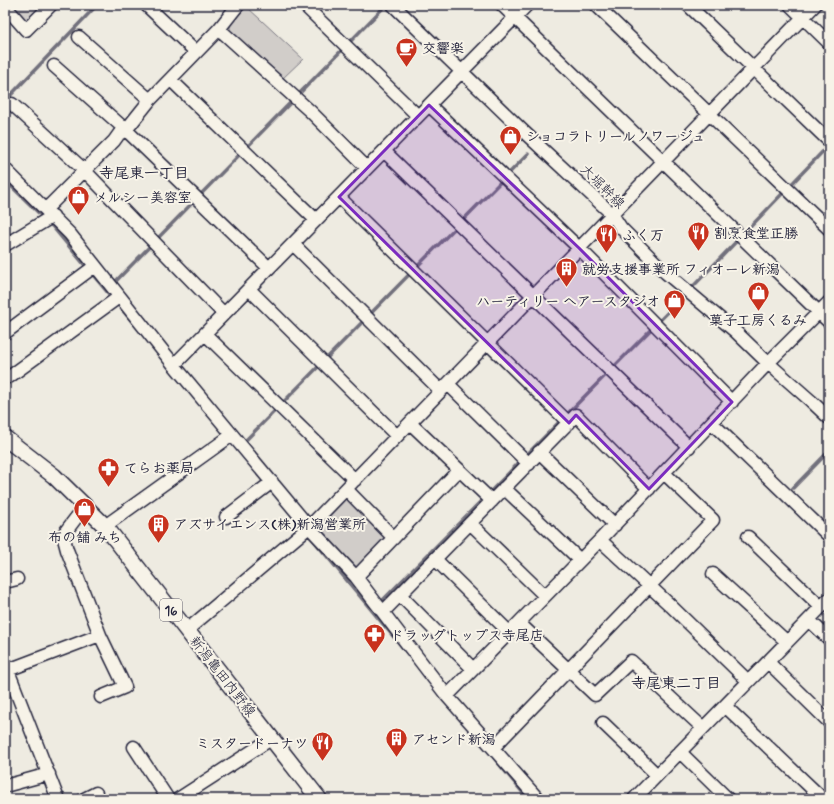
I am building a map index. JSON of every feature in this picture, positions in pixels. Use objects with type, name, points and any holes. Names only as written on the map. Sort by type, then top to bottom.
[{"type":"main road","name":"新潟亀田内野線","points":[[5,438],[54,476],[105,526],[319,799]]},
{"type":"street","points":[[5,6],[26,30],[51,5]]},
{"type":"street","points":[[146,5],[196,52]]},
{"type":"street","points":[[5,245],[49,212],[84,170],[120,134],[126,130],[150,100],[220,29],[238,5]]},
{"type":"street","points":[[304,5],[418,116]]},
{"type":"street","name":"大堀幹線","points":[[393,5],[463,71],[524,132],[612,214],[621,228],[666,273],[736,332],[829,418]]},
{"type":"street","points":[[502,5],[829,322]]},
{"type":"street","points":[[174,365],[527,5]]},
{"type":"street","points":[[596,5],[829,230]]},
{"type":"street","points":[[688,5],[829,141]]},
{"type":"street","points":[[790,5],[829,43]]},
{"type":"street","points":[[187,630],[309,527],[816,5]]},
{"type":"street","points":[[220,29],[312,112],[367,168]]},
{"type":"street","points":[[79,37],[150,100]]},
{"type":"street","points":[[54,66],[126,130],[270,268]]},
{"type":"street","points":[[171,80],[316,220]]},
{"type":"street","points":[[12,104],[84,170],[224,314]]},
{"type":"street","points":[[429,105],[579,248],[732,402]]},
{"type":"street","points":[[384,151],[689,446]]},
{"type":"street","points":[[5,169],[70,234],[119,297],[232,435],[309,527],[356,578],[447,696],[538,799]]},
{"type":"street","points":[[338,197],[569,423]]},
{"type":"street","points":[[293,244],[444,387],[529,464]]},
{"type":"street","points":[[5,333],[95,266]]},
{"type":"street","points":[[249,288],[397,436]]},
{"type":"street","points":[[8,377],[119,297]]},
{"type":"street","points":[[447,696],[615,525],[768,363],[829,302]]},
{"type":"street","points":[[205,334],[355,480]]},
{"type":"street","points":[[383,612],[569,423],[576,414],[649,489]]},
{"type":"street","points":[[410,423],[492,501]]},
{"type":"street","points":[[712,423],[829,536]]},
{"type":"street","points":[[105,526],[232,435]]},
{"type":"street","points":[[539,452],[615,525]]},
{"type":"street","points":[[356,578],[459,470]]},
{"type":"street","points":[[493,748],[713,520],[664,473]]},
{"type":"street","points":[[226,517],[272,482]]},
{"type":"street","points":[[504,488],[580,560]]},
{"type":"street","points":[[346,489],[394,538]]},
{"type":"street","points":[[85,506],[64,535],[67,550],[100,635],[125,687],[101,697]]},
{"type":"street","points":[[470,523],[545,596]]},
{"type":"street","points":[[634,799],[825,603],[748,536]]},
{"type":"street","points":[[600,540],[748,681]]},
{"type":"street","points":[[435,559],[509,632]]},
{"type":"street","points":[[713,574],[786,642]]},
{"type":"street","points":[[5,582],[17,579]]},
{"type":"street","points":[[400,595],[473,669]]},
{"type":"street","points":[[809,620],[829,639]]},
{"type":"street","points":[[519,623],[595,695],[631,661],[703,728]]},
{"type":"street","points":[[58,799],[7,671],[100,635]]},
{"type":"street","points":[[768,662],[829,722]]},
{"type":"street","points":[[725,706],[822,799]]},
{"type":"street","points":[[603,723],[657,776]]},
{"type":"street","points":[[178,799],[271,738]]},
{"type":"street","points":[[134,747],[168,799]]},
{"type":"street","points":[[680,752],[728,799]]},
{"type":"street","points":[[5,786],[49,774]]},
{"type":"street","points":[[84,799],[96,793]]},
{"type":"highlighted area","points":[[429,105],[579,248],[732,402],[649,489],[576,415],[569,423],[339,197]]},
{"type":"shaded area","points":[[10,5],[44,5],[30,20],[23,20]]},
{"type":"shaded area","points":[[247,7],[303,59],[281,80],[230,31],[230,24]]},
{"type":"shaded area","points":[[351,498],[388,535],[358,572],[318,531],[318,528],[346,499]]},
{"type":"waterway","points":[[5,101],[97,5]]},
{"type":"waterway","points":[[113,284],[382,9]]},
{"type":"waterway","points":[[380,603],[681,299],[829,145]]},
{"type":"waterway","points":[[242,444],[528,154]]},
{"type":"waterway","points":[[5,180],[52,226],[134,324]]},
{"type":"waterway","points":[[793,488],[829,451]]},
{"type":"waterway","points":[[310,536],[407,653]]},
{"type":"waterway","points":[[494,758],[528,799]]},
{"type":"place","name":"交響楽","points":[[406,68]]},
{"type":"place","name":"ショコラトリールノワージュ","points":[[510,156]]},
{"type":"place","name":"メルシー美容室","points":[[78,216]]},
{"type":"place","name":"割烹食堂正勝","points":[[699,252]]},
{"type":"place","name":"ふく万","points":[[607,254]]},
{"type":"place","name":"就労支援事業所 フィオーレ新潟","points":[[567,288]]},
{"type":"place","name":"菓子工房くるみ","points":[[758,312]]},
{"type":"place","name":"ハーティリー ヘアースタジオ","points":[[675,320]]},
{"type":"place","name":"てらお薬局","points":[[108,488]]},
{"type":"place","name":"布の舗 みち","points":[[85,528]]},
{"type":"place","name":"アズサイエンス(株)新潟営業所","points":[[158,544]]},
{"type":"place","name":"ドラッグトップス寺尾店","points":[[375,654]]},
{"type":"place","name":"アセンド新潟","points":[[396,758]]},
{"type":"place","name":"ミスタードーナツ","points":[[323,762]]},
{"type":"district","name":"寺尾東一丁目","points":[[144,173]]},
{"type":"district","name":"寺尾東二丁目","points":[[676,683]]}]
